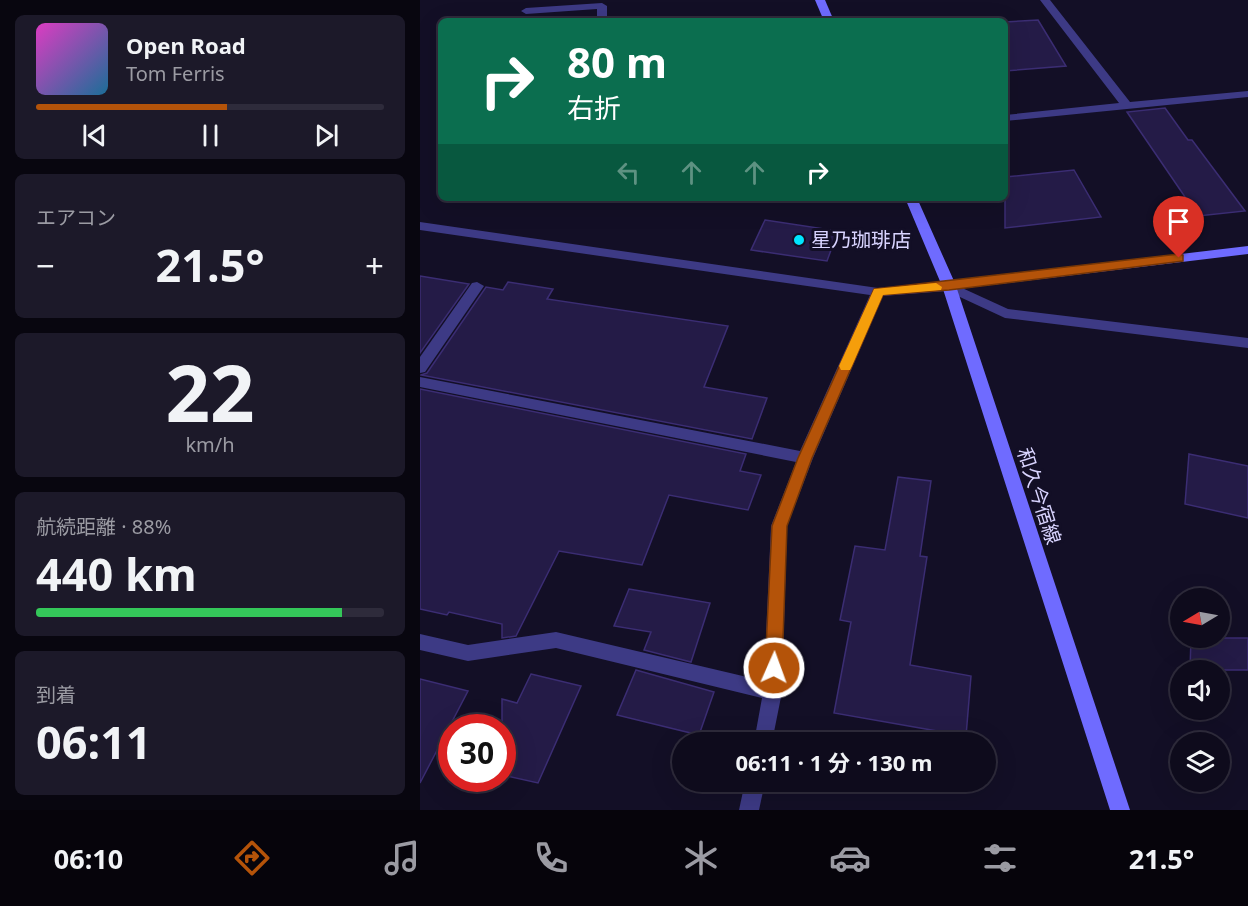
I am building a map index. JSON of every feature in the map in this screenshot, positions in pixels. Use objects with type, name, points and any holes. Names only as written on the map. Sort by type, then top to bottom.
[{"type":"main road","points":[[820,0],[828,18]]},
{"type":"main road","name":"和久今宿線","points":[[912,201],[949,286],[1120,810]]},
{"type":"main road","points":[[949,286],[1248,250]]},
{"type":"street","points":[[526,0],[526,16],[602,6],[602,18]]},
{"type":"street","points":[[1045,0],[1127,106]]},
{"type":"street","points":[[1008,118],[1248,94]]},
{"type":"street","points":[[420,226],[878,292],[949,286],[1005,314],[1248,343]]},
{"type":"street","points":[[420,368],[477,286]]},
{"type":"street","points":[[765,732],[773,692],[779,526],[805,458],[878,292]]},
{"type":"street","points":[[420,382],[805,458]]},
{"type":"street","points":[[420,642],[468,653],[556,640],[773,692]]},
{"type":"street","points":[[749,810],[753,792]]},
{"type":"building","points":[[1038,20],[1066,66],[1008,71],[1008,22]]},
{"type":"building","points":[[1165,108],[1245,211],[1198,216],[1127,112]]},
{"type":"building","points":[[1074,170],[1101,217],[1005,228],[1008,177]]},
{"type":"building","points":[[765,220],[838,231],[827,261],[751,250]]},
{"type":"building","points":[[420,276],[469,284],[420,353]]},
{"type":"building","points":[[508,282],[553,289],[547,299],[728,326],[704,387],[767,398],[752,439],[421,375],[427,373],[486,287],[503,290]]},
{"type":"building","points":[[420,389],[746,454],[740,471],[761,475],[748,510],[669,495],[642,565],[559,551],[516,636],[502,638],[502,624],[449,612],[447,615],[420,609]]},
{"type":"building","points":[[1189,454],[1248,466],[1248,518],[1185,504]]},
{"type":"building","points":[[898,477],[931,481],[920,556],[927,557],[910,665],[971,676],[966,732],[943,732],[834,713],[851,622],[840,620],[855,546],[885,550]]},
{"type":"building","points":[[629,589],[710,603],[691,662],[644,650],[651,632],[614,626]]},
{"type":"building","points":[[1230,638],[1248,638],[1248,670],[1230,670],[1230,660],[1190,660],[1191,648],[1230,648]]},
{"type":"building","points":[[636,670],[714,692],[700,732],[687,732],[617,715]]},
{"type":"building","points":[[531,674],[581,686],[538,783],[516,778],[516,714],[502,714],[502,699],[517,703]]},
{"type":"building","points":[[420,679],[468,691],[456,714],[438,714],[438,748],[420,783]]},
{"type":"slow traffic","points":[[845,366],[878,292],[936,287]]},
{"type":"place","name":"星乃珈琲店","points":[[799,240]]},
{"type":"route","points":[[774,668],[779,526],[805,458],[878,292],[949,286],[1179,258]]}]
